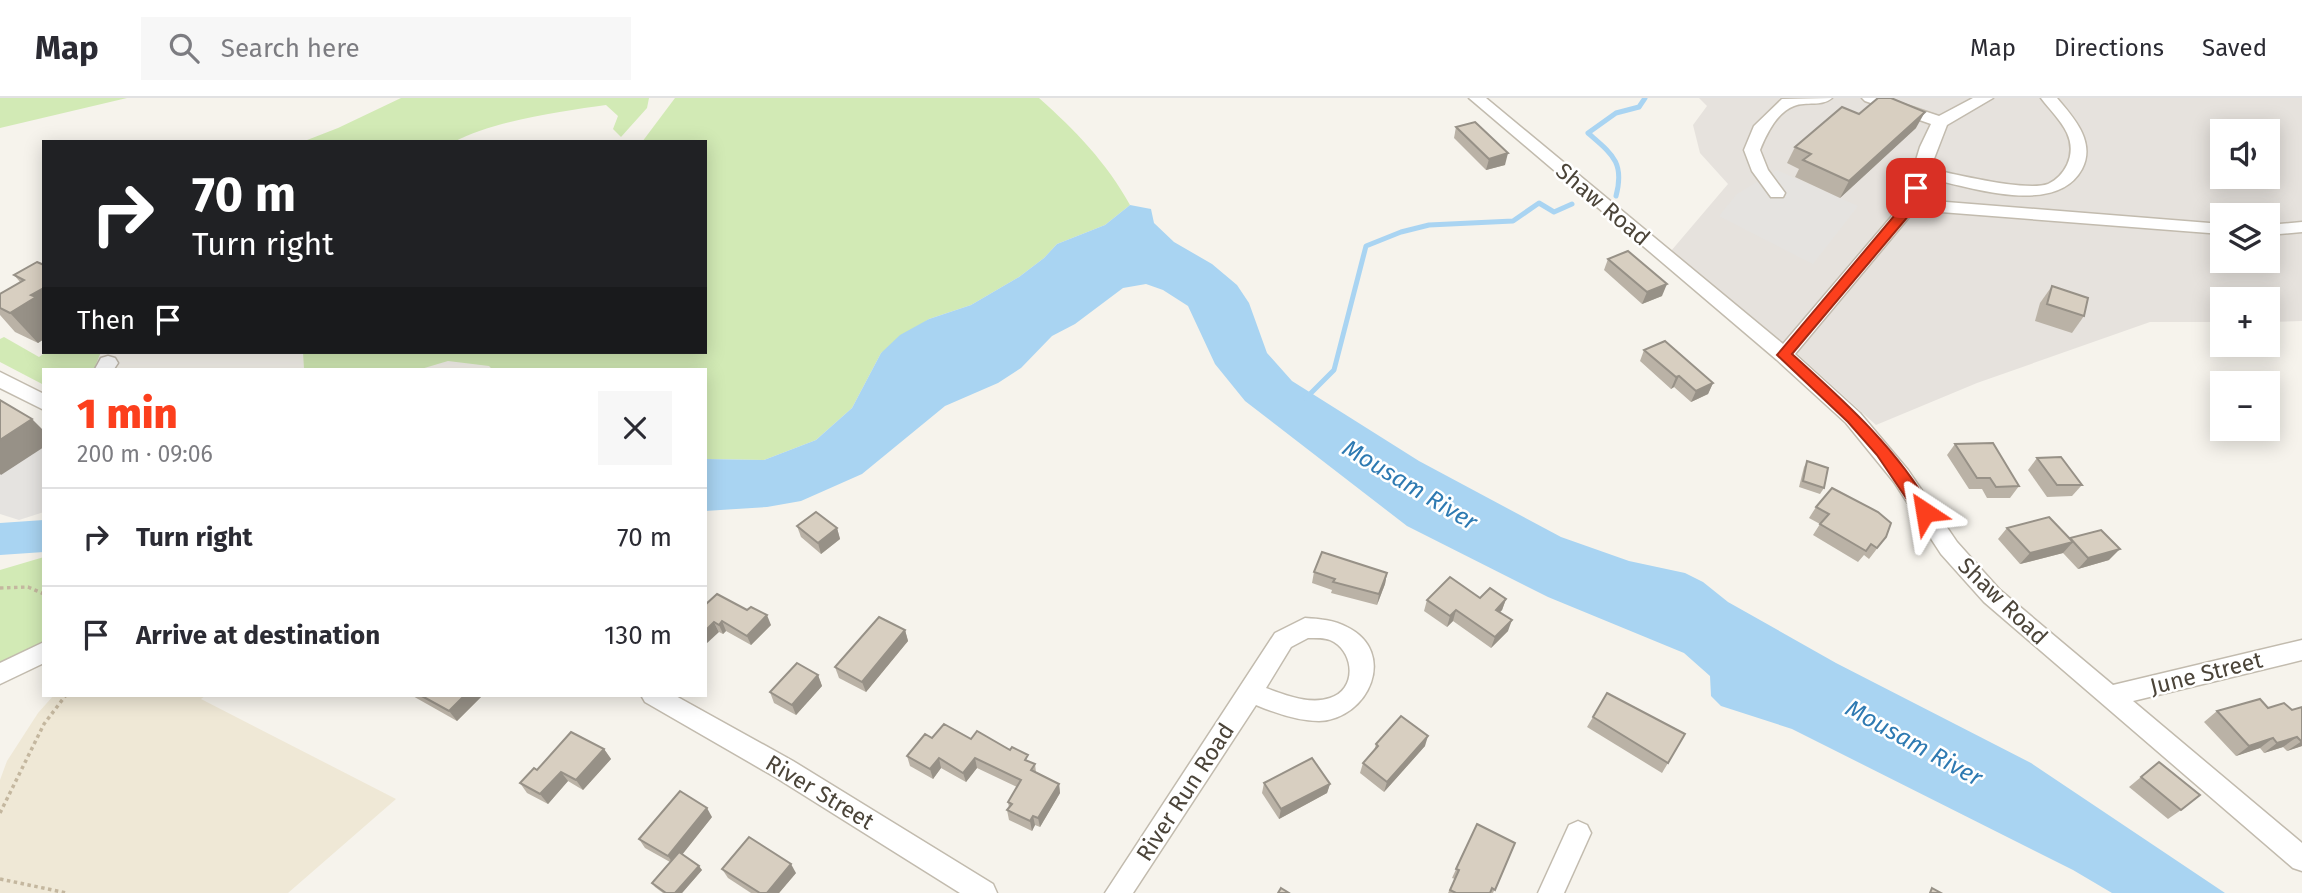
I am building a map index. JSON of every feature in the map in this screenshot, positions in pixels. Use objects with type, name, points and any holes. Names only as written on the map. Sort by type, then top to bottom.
[{"type":"street","name":"Shaw Road","points":[[1477,98],[1784,355],[1853,418],[1882,451],[1949,548],[1980,585],[2302,859]]},
{"type":"street","points":[[1767,98],[1788,102],[1824,98]]},
{"type":"street","points":[[1873,98],[1940,122]]},
{"type":"street","points":[[1784,355],[1911,204],[1940,122],[1985,98]]},
{"type":"street","points":[[1921,172],[1975,182],[2048,190],[2067,180],[2081,158],[2079,141],[2066,117],[2049,98]]},
{"type":"street","points":[[1777,192],[1760,171],[1752,150],[1760,129],[1788,102]]},
{"type":"street","points":[[1911,204],[2210,228]]},
{"type":"street","points":[[2280,229],[2302,227]]},
{"type":"street","points":[[0,379],[42,402]]},
{"type":"street","name":"River Run Road","points":[[1118,893],[1283,640],[1305,628],[1324,629],[1342,635],[1351,642],[1362,661],[1361,682],[1348,700],[1338,707],[1316,709],[1285,706],[1251,692]]},
{"type":"street","name":"June Street","points":[[2109,696],[2302,650]]},
{"type":"street","points":[[0,674],[42,653]]},
{"type":"street","name":"River Street","points":[[656,697],[819,790],[984,893]]},
{"type":"street","points":[[1551,893],[1578,833]]},
{"type":"path","points":[[0,588],[23,585],[42,592]]},
{"type":"path","points":[[0,813],[44,724],[64,697]]},
{"type":"path","points":[[0,878],[67,893]]},
{"type":"shaded area","points":[[1699,98],[2302,98],[2302,321],[2280,322],[2280,287],[2210,287],[2210,322],[2150,322],[1977,383],[1876,425],[1795,352],[1671,251],[1728,184],[1700,153],[1693,125],[1707,106]]},
{"type":"shaded area","points":[[1777,170],[1858,206],[1813,264],[1719,216],[1737,194]]},
{"type":"shaded area","points":[[0,409],[42,434],[42,513],[19,520],[0,514]]},
{"type":"shaded area","points":[[52,697],[204,697],[201,699],[396,799],[288,893],[0,893],[0,780],[7,761],[38,713]]},
{"type":"green space","points":[[0,98],[127,98],[0,128]]},
{"type":"green space","points":[[401,98],[649,98],[647,108],[621,137],[613,129],[618,116],[606,105],[507,123],[458,140],[307,140]]},
{"type":"green space","points":[[675,98],[1039,98],[1089,148],[1130,205],[1105,225],[1057,244],[1019,277],[971,305],[929,319],[881,353],[852,408],[816,440],[764,460],[707,459],[707,368],[491,368],[448,361],[424,368],[304,368],[303,354],[707,354],[707,140],[644,140]]},
{"type":"green space","points":[[4,337],[39,357],[43,354],[100,354],[94,368],[42,368],[42,384],[0,362],[0,339]]},
{"type":"green space","points":[[42,558],[42,644],[0,666],[0,570]]},
{"type":"water","points":[[1130,205],[1151,209],[1154,223],[1174,242],[1212,264],[1237,285],[1249,303],[1267,353],[1292,381],[1419,461],[1561,537],[1629,561],[1685,573],[1703,582],[1728,602],[1836,663],[2031,763],[2225,893],[2112,893],[2073,870],[1792,729],[1721,706],[1711,696],[1710,676],[1684,653],[1548,597],[1407,526],[1245,401],[1215,364],[1188,306],[1163,290],[1146,284],[1123,288],[1075,324],[1052,336],[1021,368],[998,383],[945,406],[862,474],[801,501],[767,507],[707,511],[707,459],[764,460],[816,440],[852,408],[881,353],[900,335],[929,319],[971,305],[1019,277],[1057,244],[1105,225]]},
{"type":"building","points":[[1878,98],[1891,98],[1925,112],[1849,181],[1803,160],[1811,154],[1795,147],[1842,107],[1859,114]]},
{"type":"building","points":[[1475,122],[1508,153],[1489,159],[1456,127]]},
{"type":"building","points":[[1628,251],[1667,284],[1647,292],[1608,259]]},
{"type":"building","points":[[37,262],[42,264],[42,289],[31,295],[36,297],[10,313],[0,308],[0,294],[24,280],[14,275]]},
{"type":"building","points":[[2052,286],[2088,298],[2084,316],[2047,304]]},
{"type":"building","points":[[1665,341],[1713,383],[1696,391],[1644,350]]},
{"type":"building","points":[[0,400],[32,419],[0,440]]},
{"type":"building","points":[[1993,443],[2019,486],[1996,487],[1990,478],[1977,478],[1955,444]]},
{"type":"building","points":[[2061,457],[2082,485],[2057,485],[2037,458]]},
{"type":"building","points":[[1807,461],[1828,468],[1824,488],[1803,481]]},
{"type":"building","points":[[1832,488],[1878,512],[1891,523],[1886,537],[1877,548],[1871,544],[1866,551],[1820,524],[1829,514],[1816,507]]},
{"type":"building","points":[[816,512],[837,528],[818,543],[797,526]]},
{"type":"building","points":[[2049,517],[2073,542],[2030,553],[2007,528]]},
{"type":"building","points":[[2101,530],[2120,549],[2088,558],[2070,538]]},
{"type":"building","points":[[1322,552],[1387,573],[1379,594],[1333,582],[1335,579],[1314,572]]},
{"type":"building","points":[[1450,577],[1480,598],[1490,588],[1506,599],[1496,610],[1512,620],[1495,637],[1456,610],[1450,616],[1427,600]]},
{"type":"building","points":[[717,594],[747,610],[751,607],[767,615],[747,636],[722,621],[719,625],[714,622],[707,629],[707,603]]},
{"type":"building","points":[[879,617],[905,630],[862,682],[835,667]]},
{"type":"building","points":[[797,663],[818,675],[792,705],[770,692]]},
{"type":"building","points":[[1607,693],[1685,734],[1668,763],[1593,717]]},
{"type":"building","points":[[424,697],[463,697],[449,711]]},
{"type":"building","points":[[2260,699],[2268,708],[2284,703],[2292,710],[2302,707],[2302,741],[2297,737],[2277,743],[2273,738],[2249,746],[2217,711]]},
{"type":"building","points":[[1401,716],[1428,736],[1387,782],[1363,763]]},
{"type":"building","points":[[944,724],[971,739],[977,731],[1010,750],[1012,747],[1028,755],[1025,760],[1035,764],[1031,770],[1059,784],[1038,818],[1033,816],[1030,821],[1007,810],[1012,804],[1008,802],[1021,780],[975,758],[963,773],[939,758],[930,769],[907,756],[925,734],[932,738]]},
{"type":"building","points":[[571,732],[604,749],[576,780],[561,772],[540,794],[520,783],[534,768],[537,770]]},
{"type":"building","points":[[1312,758],[1330,784],[1281,809],[1264,783]]},
{"type":"building","points":[[2159,762],[2200,795],[2181,810],[2141,777]]},
{"type":"building","points":[[680,791],[707,808],[668,856],[639,839]]},
{"type":"building","points":[[1477,824],[1515,843],[1495,890],[1492,888],[1490,893],[1456,893],[1450,890],[1459,870],[1456,869]]},
{"type":"building","points":[[749,837],[791,864],[767,893],[760,893],[722,869]]},
{"type":"building","points":[[679,852],[699,866],[675,893],[666,893],[652,883]]},
{"type":"waterway","points":[[1616,196],[1619,175],[1614,160],[1588,133],[1616,113],[1639,107],[1645,98]]},
{"type":"waterway","points":[[1306,398],[1334,370],[1366,246],[1401,232],[1429,225],[1513,221],[1539,203],[1554,212],[1572,204]]},
{"type":"waterway","name":"Mousam River","points":[[0,539],[42,536]]},
{"type":"route","points":[[1916,188],[1911,204],[1784,355],[1853,418],[1882,451],[1925,512]]}]
